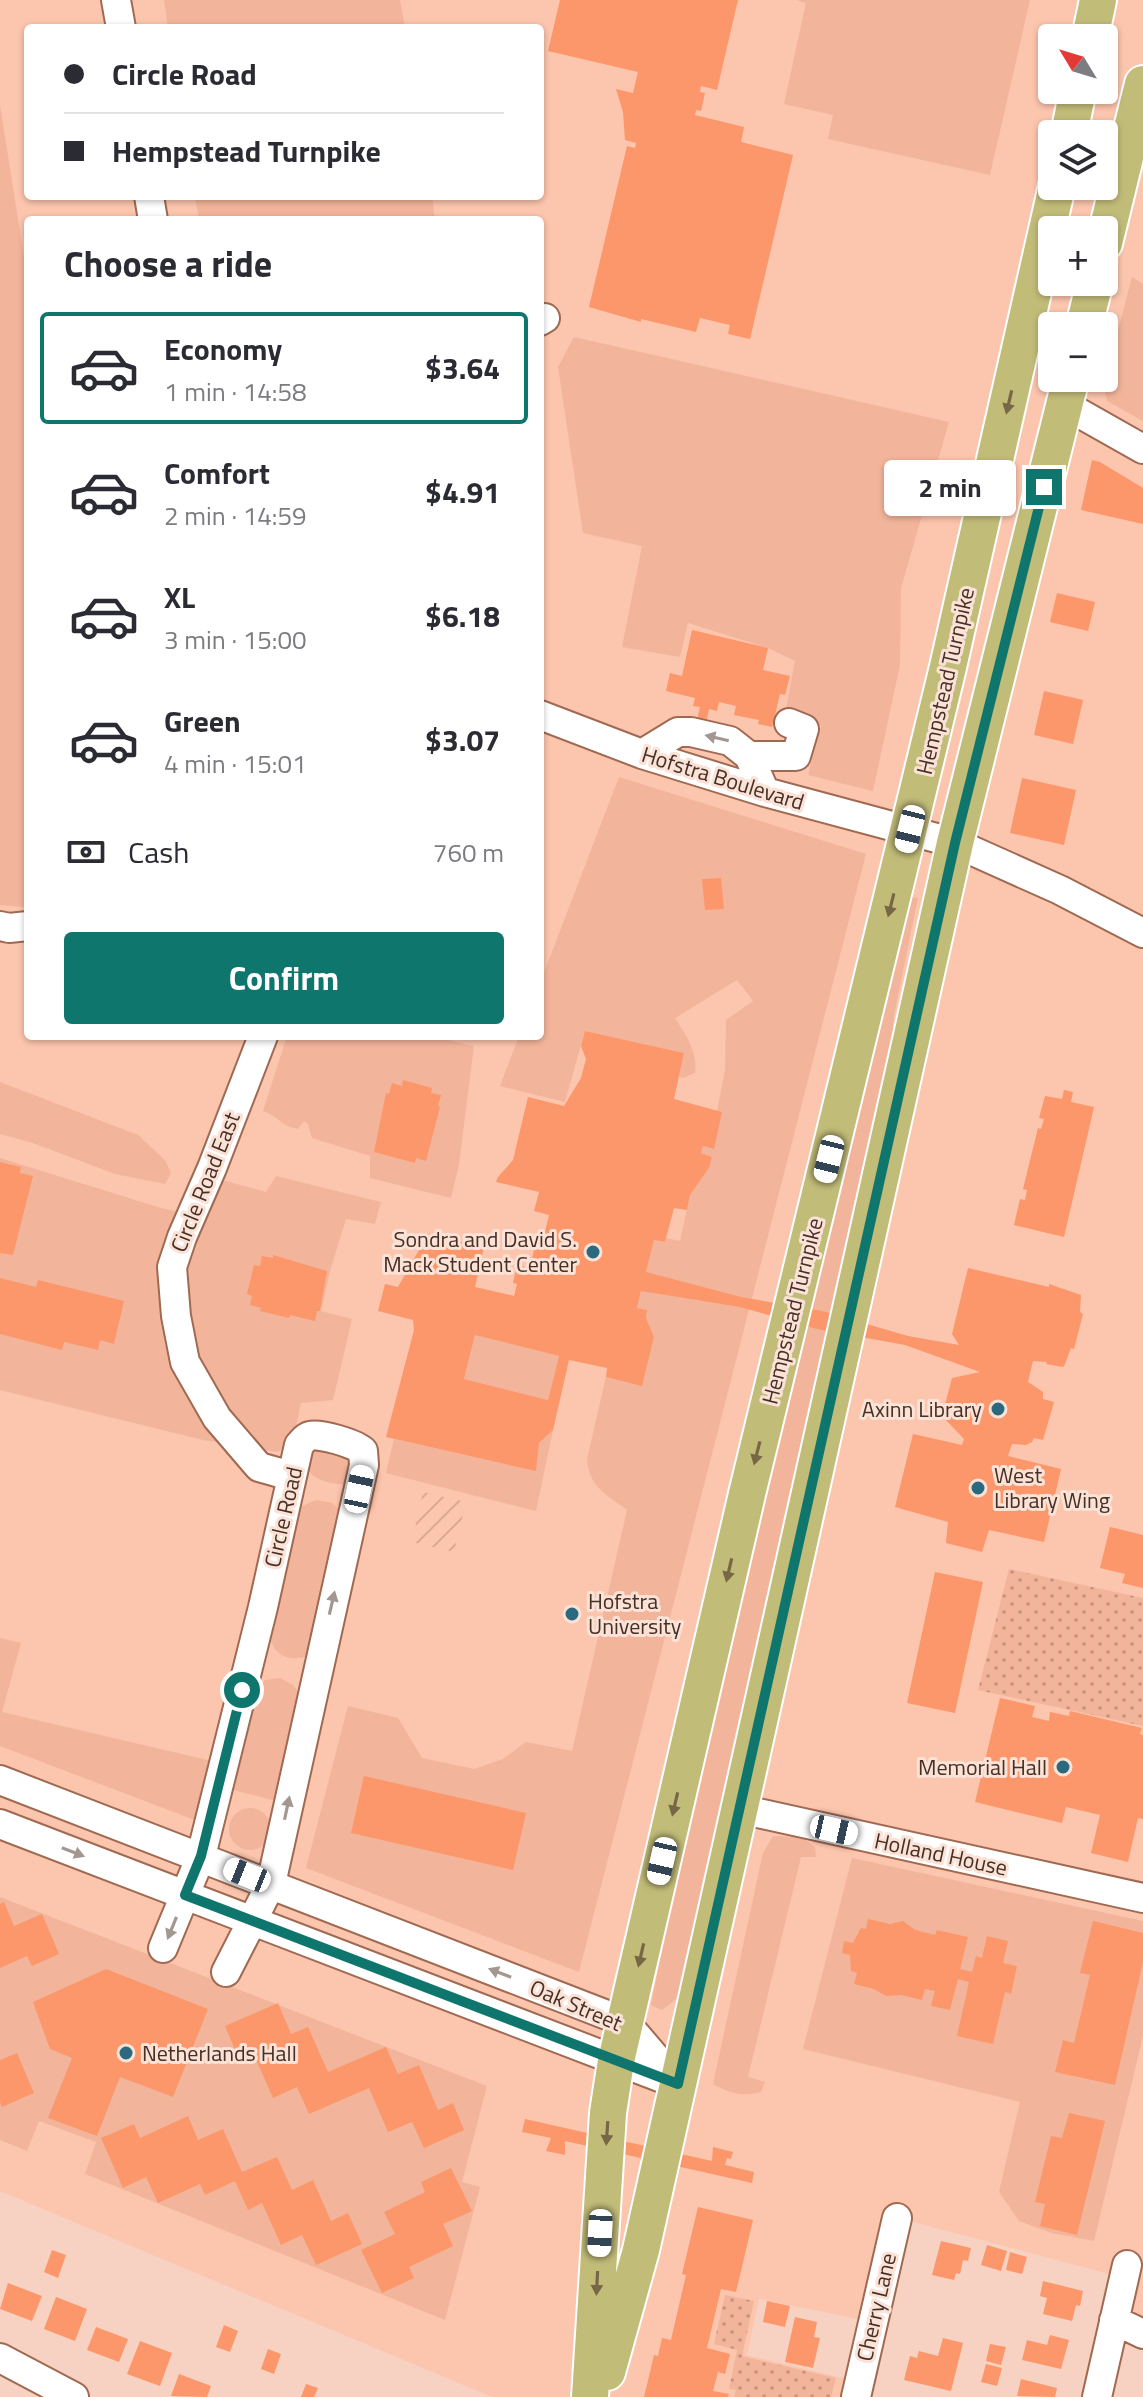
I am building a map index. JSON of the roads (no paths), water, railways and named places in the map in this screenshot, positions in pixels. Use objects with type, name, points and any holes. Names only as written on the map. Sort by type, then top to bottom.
[{"type":"main road","points":[[1093,24],[1098,0]]},
{"type":"main road","points":[[1111,216],[1143,84]]},
{"type":"main road","name":"Hempstead Turnpike","points":[[590,2397],[608,2113],[616,2061],[747,1494],[996,464],[1054,200]]},
{"type":"main road","points":[[600,2397],[641,2250],[955,843],[1068,392]]},
{"type":"street","points":[[116,0],[120,24]]},
{"type":"street","points":[[1068,392],[1143,449]]},
{"type":"street","name":"Hofstra Boulevard","points":[[544,717],[642,754],[765,792],[955,843],[1140,925]]},
{"type":"street","points":[[749,756],[796,756],[804,729],[789,723]]},
{"type":"street","points":[[642,754],[678,732],[730,741],[749,756],[765,792]]},
{"type":"street","points":[[0,926],[24,926]]},
{"type":"street","name":"Circle Road East","points":[[261,1040],[172,1267],[176,1316],[185,1362],[217,1418],[259,1467],[291,1476]]},
{"type":"street","name":"Circle Road","points":[[163,1948],[201,1856],[263,1607],[299,1445],[306,1437],[313,1435],[357,1446],[363,1451],[364,1465],[271,1884]]},
{"type":"street","name":"Oak Street","points":[[0,1780],[625,2022],[678,2084]]},
{"type":"street","name":"Holland House","points":[[740,1809],[1143,1898]]},
{"type":"street","name":"Oak Street","points":[[0,1824],[678,2084]]},
{"type":"street","points":[[226,1972],[271,1884]]},
{"type":"street","name":"Cherry Lane","points":[[856,2397],[897,2218]]},
{"type":"street","points":[[1097,2397],[1127,2265]]},
{"type":"street","points":[[1114,2320],[1143,2334]]},
{"type":"street","points":[[0,2358],[74,2397]]},
{"type":"place","name":"Sondra and David S. Mack Student Center","points":[[593,1252]]},
{"type":"place","name":"Axinn Library","points":[[998,1409]]},
{"type":"place","name":"West Library Wing","points":[[978,1488]]},
{"type":"place","name":"Hofstra University","points":[[572,1614]]},
{"type":"place","name":"Memorial Hall","points":[[1063,1767]]},
{"type":"place","name":"Netherlands Hall","points":[[126,2053]]}]
